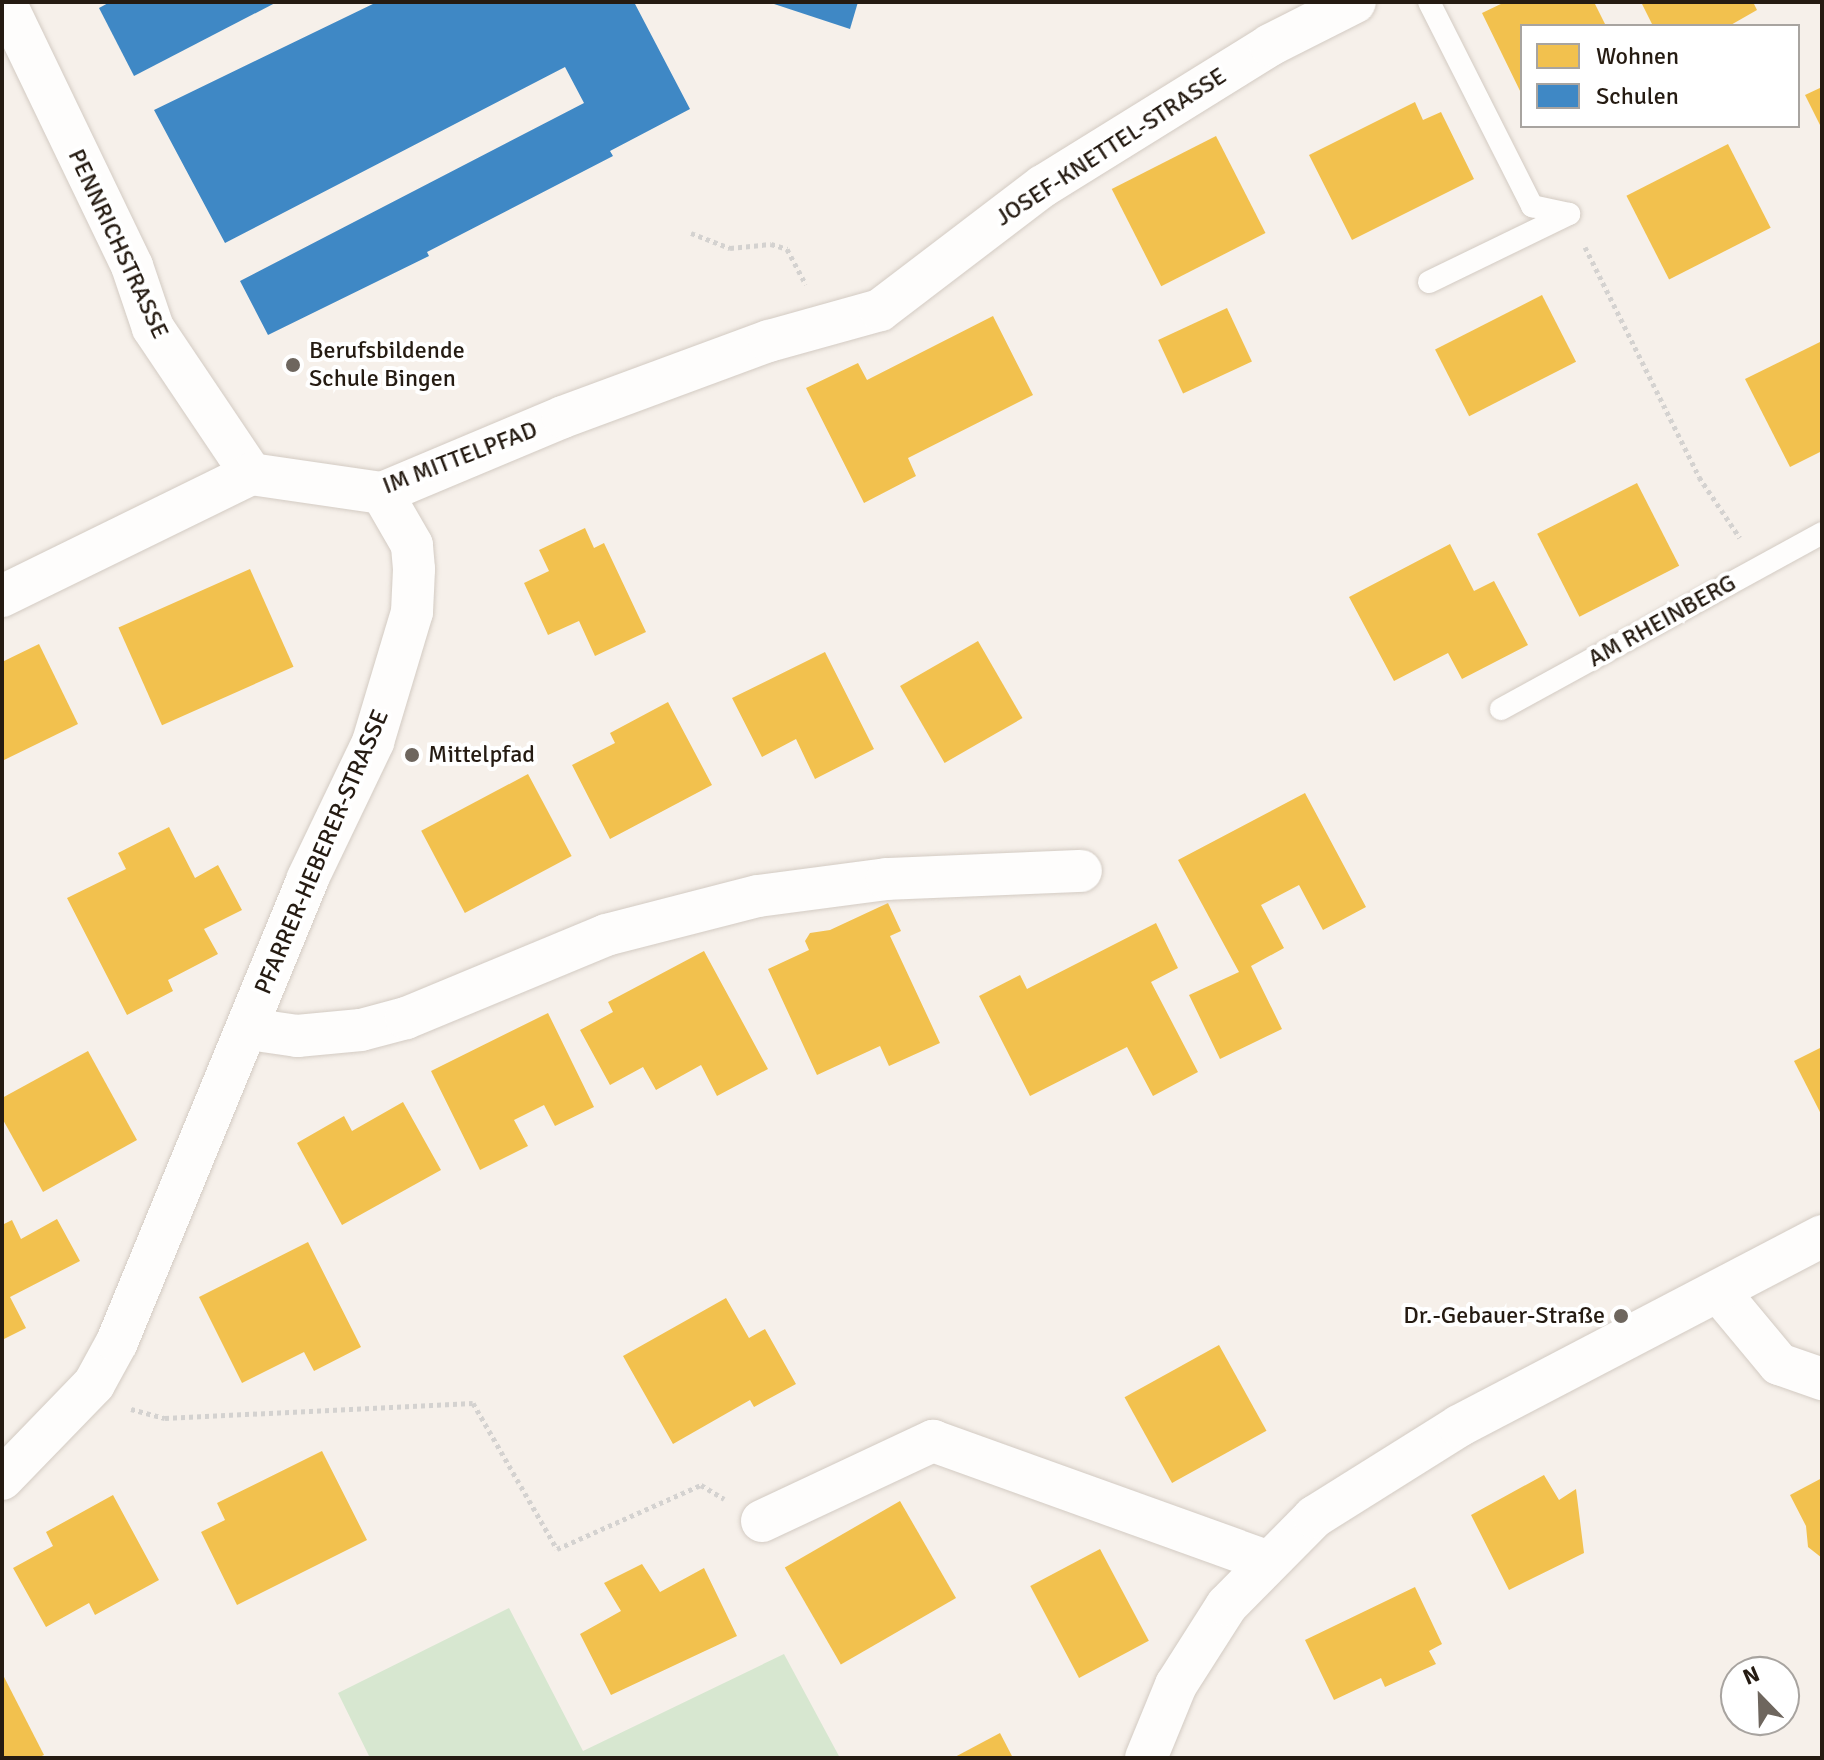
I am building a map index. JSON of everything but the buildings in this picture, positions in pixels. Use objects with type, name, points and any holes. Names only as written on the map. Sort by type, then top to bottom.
[{"type":"street","name":"PENNRICHSTRASSE","points":[[5,2],[132,266],[153,328],[251,474]]},
{"type":"street","name":"JOSEF-KNETTEL-STRASSE","points":[[880,310],[1056,177],[1270,45],[1355,2]]},
{"type":"street","name":"IM MITTELPFAD","points":[[251,474],[382,493],[563,417],[769,341],[880,310]]},
{"type":"street","points":[[2,596],[251,474]]},
{"type":"street","name":"PFARRER-HEBERER-STRASSE","points":[[2,1479],[84,1395],[117,1342],[249,1029],[307,880],[373,742],[412,612],[412,545],[382,493]]},
{"type":"street","name":"PFARRER-HEBERER-STRASSE","points":[[249,1029],[297,1036],[361,1030],[406,1018],[606,935],[758,896],[887,879],[1081,871]]},
{"type":"street","points":[[1146,1758],[1176,1685],[1227,1605],[1266,1561],[1314,1517],[1459,1426],[1822,1236]]},
{"type":"street","points":[[1719,1292],[1779,1364],[1822,1379]]},
{"type":"street","points":[[762,1521],[933,1441],[1266,1561]]},
{"type":"lane","points":[[1429,2],[1532,206],[1569,214]]},
{"type":"lane","points":[[1429,282],[1569,214]]},
{"type":"lane","name":"AM RHEINBERG","points":[[1501,709],[1822,533]]},
{"type":"path","points":[[1569,214],[1699,477],[1759,568]]},
{"type":"path","points":[[691,233],[730,248],[771,244],[787,249],[808,290],[819,327]]},
{"type":"path","points":[[84,1395],[165,1418],[473,1403],[557,1549],[701,1485],[762,1521]]},
{"type":"green space","points":[[509,1608],[583,1751],[784,1654],[840,1758],[370,1758],[338,1693]]},
{"type":"place","name":"Berufsbildende Schule Bingen","points":[[293,365]]},
{"type":"place","name":"Mittelpfad","points":[[412,755]]},
{"type":"place","name":"Dr.-Gebauer-Straße","points":[[1621,1316]]}]
